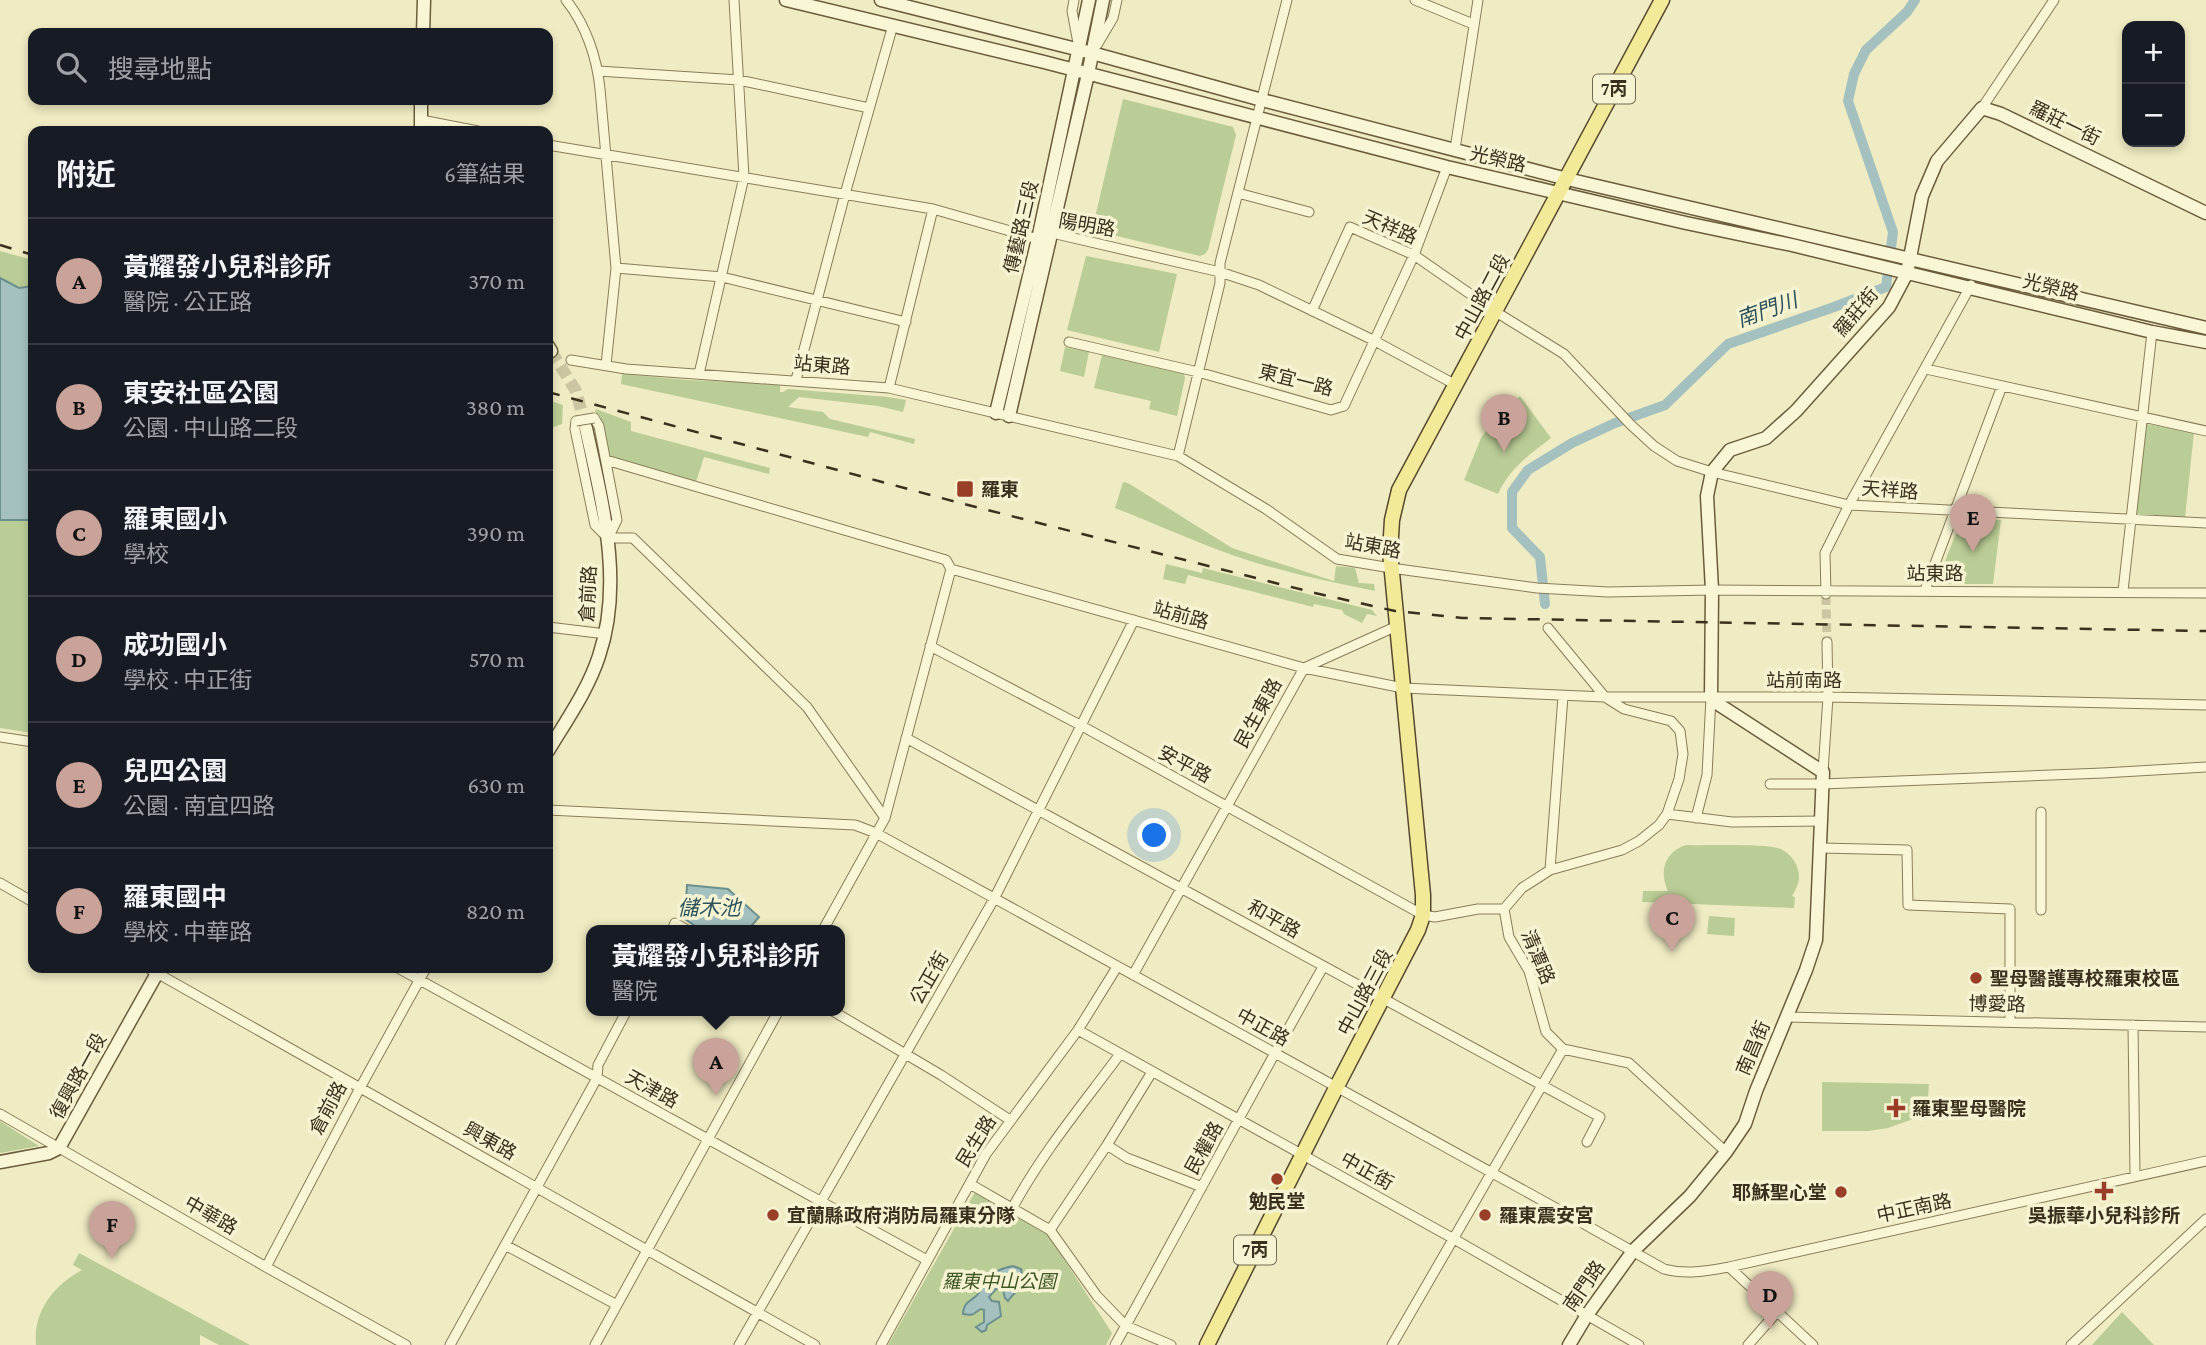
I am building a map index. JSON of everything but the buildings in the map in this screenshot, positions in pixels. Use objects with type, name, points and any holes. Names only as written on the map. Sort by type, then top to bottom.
[{"type":"main road","name":"中山路二段","points":[[1396,626],[1390,534],[1399,490],[1662,0]]},
{"type":"main road","name":"中山路三段","points":[[1207,1345],[1336,1088],[1384,1000],[1423,915],[1396,626]]},
{"type":"street","points":[[424,0],[424,28]]},
{"type":"street","points":[[566,0],[580,16],[598,71],[608,156],[616,268],[606,365]]},
{"type":"street","points":[[699,374],[744,177],[734,0]]},
{"type":"street","name":"光榮路","points":[[786,0],[1082,72],[1447,167],[2152,332],[2206,342]]},
{"type":"street","name":"光榮路","points":[[881,0],[1079,49],[1262,100],[1567,178],[2206,328]]},
{"type":"street","points":[[1074,0],[1072,11],[1079,49]]},
{"type":"street","name":"傳藝路三段","points":[[1003,414],[1052,233],[1082,72],[1079,49],[1089,0]]},
{"type":"street","name":"傳藝路三段","points":[[1003,414],[1038,239],[1082,72],[1092,53],[1103,0]]},
{"type":"street","points":[[1092,53],[1113,18],[1117,0]]},
{"type":"street","points":[[1178,456],[1220,283],[1220,263],[1286,0]]},
{"type":"street","points":[[1415,0],[1473,24]]},
{"type":"street","points":[[1455,149],[1478,0]]},
{"type":"street","name":"羅莊街","points":[[1712,472],[1730,450],[1766,438],[1796,411],[1889,307],[1907,273],[1922,196],[1937,161],[1982,108],[2054,0]]},
{"type":"street","points":[[796,380],[893,25]]},
{"type":"street","points":[[598,71],[739,80],[869,108]]},
{"type":"street","points":[[421,105],[421,126]]},
{"type":"street","name":"羅莊一街","points":[[1982,108],[2001,114],[2206,213]]},
{"type":"street","name":"陽明路","points":[[553,146],[933,209],[1038,239],[1052,233],[1220,272],[1259,285],[1373,340],[1456,385]]},
{"type":"street","name":"東宜一路","points":[[1069,342],[1198,372],[1331,410],[1344,406],[1414,255],[1447,167]]},
{"type":"street","points":[[1238,193],[1309,212]]},
{"type":"street","points":[[889,388],[933,209]]},
{"type":"street","name":"天祥路","points":[[1312,311],[1350,227],[1414,255],[1496,312],[1564,354],[1631,425],[1654,446],[1677,461],[1849,505],[2206,523]]},
{"type":"street","points":[[616,268],[722,277],[906,322]]},
{"type":"street","points":[[1826,593],[1825,553],[1970,288],[1974,273]]},
{"type":"street","points":[[2123,591],[2152,332]]},
{"type":"street","name":"站東路","points":[[571,360],[699,374],[889,388],[1178,456],[1266,509],[1337,559],[1391,568],[1537,588],[1608,592],[1712,590],[1826,593],[1925,590],[2206,593]]},
{"type":"street","points":[[1926,369],[2206,431]]},
{"type":"street","points":[[1925,590],[2002,386]]},
{"type":"street","points":[[585,422],[599,426],[606,460],[617,520],[608,538],[633,538],[807,707],[885,818]]},
{"type":"street","name":"倉前路","points":[[553,742],[588,682],[606,634],[610,579],[608,538],[585,422]]},
{"type":"street","name":"站前路","points":[[606,460],[946,560],[951,569],[1304,668],[1402,688]]},
{"type":"street","points":[[1696,818],[1707,775],[1711,697],[1712,590],[1707,496],[1712,472]]},
{"type":"street","points":[[826,925],[885,818],[951,569]]},
{"type":"street","name":"公正街","points":[[739,1345],[994,899],[1134,620]]},
{"type":"street","name":"民生東路","points":[[1133,975],[1304,668],[1396,626]]},
{"type":"street","points":[[553,628],[606,634]]},
{"type":"street","points":[[1423,915],[1436,917],[1478,909],[1504,909],[1522,888],[1550,870],[1622,850],[1659,825],[1667,814],[1679,779],[1683,754],[1680,731],[1671,721],[1624,709],[1605,697],[1548,628]]},
{"type":"street","points":[[1822,778],[1828,696],[1827,642]]},
{"type":"street","name":"安平路","points":[[930,646],[1082,726],[1423,915]]},
{"type":"street","name":"站前南路","points":[[1402,688],[1605,697],[1828,696],[2206,705]]},
{"type":"street","points":[[1550,870],[1563,696]]},
{"type":"street","points":[[1711,697],[1822,778]]},
{"type":"street","points":[[0,737],[28,740]]},
{"type":"street","name":"和平路","points":[[906,738],[1600,1117],[1587,1142]]},
{"type":"street","points":[[1770,784],[1822,778],[2103,773],[2206,767]]},
{"type":"street","name":"南昌街","points":[[1633,1251],[1690,1196],[1745,1124],[1816,940],[1822,778]]},
{"type":"street","name":"中正路","points":[[553,810],[855,825],[876,833],[1633,1251]]},
{"type":"street","points":[[2041,812],[2041,910]]},
{"type":"street","points":[[1667,814],[1732,822],[1822,821]]},
{"type":"street","points":[[1821,848],[1907,850],[1908,905],[2010,909],[2010,1022]]},
{"type":"street","points":[[0,883],[28,899]]},
{"type":"street","name":"清潭路","points":[[1504,909],[1509,937],[1529,971],[1546,1032],[1563,1049]]},
{"type":"street","name":"民生路","points":[[881,1345],[986,1154],[1077,1030],[1117,967]]},
{"type":"street","name":"民權路","points":[[1115,1345],[1323,967]]},
{"type":"street","name":"復興路一段","points":[[0,1162],[50,1153],[60,1148],[153,973]]},
{"type":"street","name":"興東路","points":[[160,973],[816,1345]]},
{"type":"street","name":"天津路","points":[[407,973],[926,1260]]},
{"type":"street","name":"倉前路","points":[[266,1267],[424,973]]},
{"type":"street","points":[[450,1345],[597,1078],[598,1065],[624,1016]]},
{"type":"street","points":[[595,1345],[776,1016]]},
{"type":"street","points":[[841,1016],[1010,1120]]},
{"type":"street","name":"博愛路","points":[[1786,1017],[2206,1027]]},
{"type":"street","points":[[2133,1025],[2135,1176]]},
{"type":"street","name":"中正街","points":[[1077,1030],[1639,1345]]},
{"type":"street","points":[[1392,1345],[1563,1049],[1629,1063],[1726,1152]]},
{"type":"street","points":[[1013,1207],[1025,1184],[1119,1054]]},
{"type":"street","points":[[1050,1230],[1152,1072]]},
{"type":"street","name":"中華路","points":[[0,1114],[406,1345]]},
{"type":"street","points":[[1107,1145],[1127,1158],[1202,1187]]},
{"type":"street","name":"中正南路","points":[[1633,1251],[1664,1269],[1676,1273],[1694,1273],[2206,1161]]},
{"type":"street","points":[[970,1184],[1050,1230],[1097,1296],[1125,1326],[1171,1345]]},
{"type":"street","points":[[2071,1345],[2206,1219]]},
{"type":"street","points":[[505,1245],[617,1305]]},
{"type":"street","name":"南門路","points":[[1569,1345],[1633,1251]]},
{"type":"street","points":[[1729,1267],[1813,1345]]},
{"type":"street","points":[[1748,1345],[1777,1312]]},
{"type":"green space","points":[[1123,99],[1233,127],[1236,135],[1205,254],[1200,256],[1092,230]]},
{"type":"green space","points":[[0,251],[28,259],[28,732],[0,728]]},
{"type":"green space","points":[[1086,256],[1177,274],[1159,352],[1067,330]]},
{"type":"green space","points":[[1065,347],[1089,352],[1084,377],[1060,371]]},
{"type":"green space","points":[[1102,355],[1184,374],[1177,416],[1149,409],[1151,401],[1094,388]]},
{"type":"green space","points":[[622,374],[780,384],[780,392],[788,389],[906,400],[903,412],[878,406],[799,397],[788,407],[823,412],[830,419],[915,439],[914,444],[870,432],[868,437],[621,384]]},
{"type":"green space","points":[[1520,396],[1551,438],[1514,469],[1498,494],[1464,480],[1481,438],[1495,419]]},
{"type":"green space","points":[[553,402],[563,405],[562,424],[553,427]]},
{"type":"green space","points":[[596,409],[631,422],[631,431],[770,468],[769,474],[704,457],[696,482],[610,458]]},
{"type":"green space","points":[[2147,424],[2194,432],[2185,518],[2135,515]]},
{"type":"green space","points":[[1123,482],[1232,548],[1334,581],[1336,566],[1355,568],[1359,583],[1374,584],[1375,591],[1299,575],[1243,558],[1115,508]]},
{"type":"green space","points":[[1962,518],[2001,520],[1993,584],[1936,584]]},
{"type":"green space","points":[[1166,564],[1202,573],[1203,568],[1372,610],[1377,616],[1367,614],[1362,623],[1344,614],[1342,610],[1314,604],[1313,607],[1188,575],[1185,584],[1163,579]]},
{"type":"green space","points":[[1686,845],[1762,846],[1781,849],[1794,860],[1799,873],[1792,896],[1795,897],[1794,908],[1642,902],[1643,891],[1668,891],[1664,877],[1665,863],[1673,852]]},
{"type":"green space","points":[[1709,916],[1735,918],[1734,936],[1707,934]]},
{"type":"green space","points":[[1822,1082],[1929,1084],[1927,1114],[1888,1128],[1869,1131],[1822,1131]]},
{"type":"green space","points":[[0,1121],[39,1146],[0,1153]]},
{"type":"green space","name":"羅東中山公園","points":[[976,1190],[1047,1233],[1112,1333],[1106,1345],[888,1345]]},
{"type":"green space","points":[[79,1253],[250,1345],[219,1345],[200,1335],[200,1345],[36,1345],[38,1321],[47,1300],[63,1283],[82,1270],[73,1265]]},
{"type":"green space","points":[[2122,1312],[2154,1345],[2092,1345]]},
{"type":"water","points":[[0,278],[19,288],[28,287],[28,520],[0,520]]},
{"type":"water","name":"儲木池","points":[[687,885],[728,889],[759,917],[752,925],[694,925],[685,919]]},
{"type":"water","points":[[1013,1266],[1021,1269],[1022,1285],[1008,1301],[1003,1290],[996,1289],[989,1297],[992,1301],[999,1302],[1001,1316],[987,1325],[982,1332],[976,1327],[984,1322],[984,1310],[972,1315],[963,1314],[965,1306],[979,1293],[990,1276]]},
{"type":"waterway","name":"南門川","points":[[1545,604],[1540,557],[1512,528],[1512,492],[1528,470],[1572,443],[1615,423],[1665,405],[1728,344],[1886,287],[1893,232],[1848,101],[1854,74],[1866,50],[1907,12],[1915,0]]},
{"type":"tunnel","points":[[553,354],[576,391],[586,428]]},
{"type":"tunnel","points":[[1826,596],[1827,642]]},
{"type":"railway","points":[[0,245],[28,253]]},
{"type":"railway","points":[[553,393],[960,503],[1395,611],[1462,618],[2206,631]]},
{"type":"place","name":"東安社區公園","points":[[1504,452]]},
{"type":"place","name":"羅東","points":[[965,489]]},
{"type":"place","name":"兒四公園","points":[[1973,552]]},
{"type":"place","name":"羅東國小","points":[[1672,952]]},
{"type":"place","name":"聖母醫護專校羅東校區","points":[[1976,978]]},
{"type":"place","name":"黃耀發小兒科診所","points":[[716,1096]]},
{"type":"place","name":"羅東聖母醫院","points":[[1896,1108]]},
{"type":"place","name":"勉民堂","points":[[1277,1179]]},
{"type":"place","name":"吳振華小兒科診所","points":[[2104,1191]]},
{"type":"place","name":"耶穌聖心堂","points":[[1841,1192]]},
{"type":"place","name":"宜蘭縣政府消防局羅東分隊","points":[[773,1215]]},
{"type":"place","name":"羅東震安宮","points":[[1485,1215]]},
{"type":"place","name":"羅東國中","points":[[112,1259]]},
{"type":"place","name":"成功國小","points":[[1770,1329]]}]
